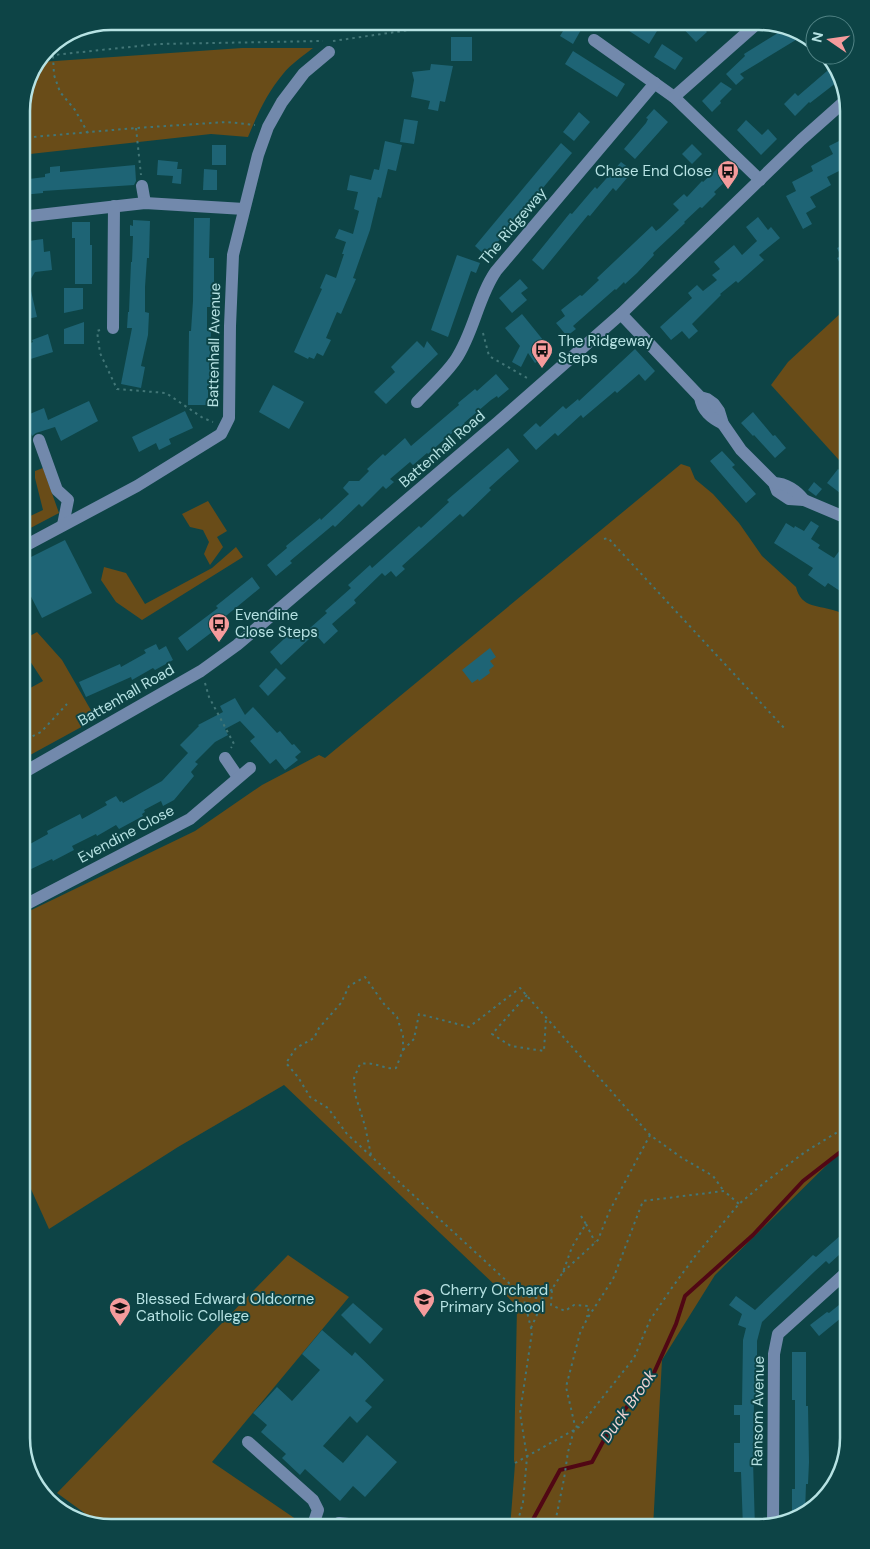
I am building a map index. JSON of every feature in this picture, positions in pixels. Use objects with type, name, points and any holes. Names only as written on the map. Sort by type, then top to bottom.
[{"type":"street","points":[[674,97],[751,30]]},
{"type":"street","points":[[594,40],[674,97],[760,180]]},
{"type":"street","name":"Battenhall Avenue","points":[[221,434],[230,418],[232,255],[258,155],[268,127],[282,102],[304,73],[329,52]]},
{"type":"street","name":"The Ridgeway","points":[[418,402],[457,358],[478,313],[485,291],[496,271],[655,83]]},
{"type":"street","name":"Battenhall Road","points":[[30,769],[201,671],[237,645],[621,314],[801,140],[840,106]]},
{"type":"street","points":[[142,186],[145,203]]},
{"type":"street","points":[[30,216],[145,203],[244,209]]},
{"type":"street","points":[[113,328],[114,206]]},
{"type":"street","points":[[621,314],[700,397],[714,404],[719,411],[723,424],[741,450],[774,483],[788,486],[804,500],[840,515]]},
{"type":"street","points":[[30,543],[137,486],[221,434]]},
{"type":"street","points":[[39,440],[57,490],[68,500],[63,525]]},
{"type":"street","points":[[225,758],[238,777]]},
{"type":"street","name":"Evendine Close","points":[[30,903],[190,819],[250,768]]},
{"type":"street","name":"Ransom Avenue","points":[[773,1517],[774,1354],[778,1334],[840,1278]]},
{"type":"street","points":[[248,1442],[313,1500],[318,1510],[315,1519]]},
{"type":"path","points":[[88,132],[75,110],[60,92],[54,76],[53,56],[158,44],[331,41],[409,30]]},
{"type":"path","points":[[30,137],[227,122],[268,127]]},
{"type":"path","points":[[136,128],[142,186]]},
{"type":"path","points":[[478,313],[489,356],[531,380],[538,387]]},
{"type":"path","points":[[113,328],[97,331],[100,353],[117,389],[166,393],[203,418],[216,423],[221,434]]},
{"type":"path","points":[[604,539],[608,538],[786,730]]},
{"type":"path","points":[[201,671],[209,697],[234,744],[225,758]]},
{"type":"path","points":[[30,738],[41,732],[67,704]]},
{"type":"path","points":[[371,1155],[365,1126],[355,1094],[354,1078],[360,1064],[371,1062],[390,1069],[396,1068],[403,1050],[403,1036],[397,1017],[384,1004],[365,977],[349,986],[341,1003],[319,1028],[314,1038],[296,1048],[286,1063],[298,1077],[310,1097],[328,1108],[347,1134],[523,1296],[532,1332],[520,1413],[527,1457],[523,1502],[518,1519]]},
{"type":"path","points":[[403,1050],[414,1039],[419,1014],[469,1027],[520,988],[650,1135],[682,1158],[713,1176],[724,1191],[739,1204]]},
{"type":"path","points":[[527,995],[492,1034],[512,1046],[544,1051],[546,1017]]},
{"type":"path","points":[[515,1464],[579,1427],[634,1358],[650,1320],[671,1289],[696,1255],[739,1204],[805,1152],[840,1131]]},
{"type":"path","points":[[562,1272],[596,1242],[650,1135]]},
{"type":"path","points":[[579,1427],[574,1426],[566,1387],[580,1333],[613,1279],[643,1201],[724,1191]]},
{"type":"path","points":[[581,1216],[596,1242]]},
{"type":"path","points":[[531,1328],[544,1299],[562,1272],[572,1247],[586,1224]]},
{"type":"path","points":[[552,1289],[551,1305],[565,1311],[574,1305],[589,1306],[587,1319]]},
{"type":"path","points":[[523,1296],[544,1299]]},
{"type":"path","points":[[555,1519],[574,1430]]},
{"type":"shaded area","points":[[242,48],[313,48],[290,67],[277,81],[263,104],[248,137],[211,134],[30,154],[30,106],[32,95],[36,80],[48,62]]},
{"type":"shaded area","points":[[840,314],[840,460],[771,385],[788,362]]},
{"type":"shaded area","points":[[681,464],[690,467],[695,479],[713,494],[739,523],[762,556],[796,587],[802,599],[812,605],[840,613],[840,1153],[715,1275],[662,1360],[653,1519],[511,1519],[515,1464],[517,1306],[284,1085],[178,1147],[49,1229],[30,1187],[30,911],[195,831],[262,785],[319,755],[325,758]]},
{"type":"shaded area","points":[[43,468],[59,513],[30,528],[30,516],[43,510],[35,471]]},
{"type":"shaded area","points":[[208,501],[227,531],[217,537],[223,547],[210,565],[204,554],[209,542],[203,530],[190,527],[182,514]]},
{"type":"shaded area","points":[[236,547],[243,557],[142,620],[116,602],[101,580],[104,567],[126,573],[145,604],[212,568]]},
{"type":"shaded area","points":[[37,632],[62,660],[96,719],[30,755],[30,688],[43,681],[30,661],[30,636]]},
{"type":"shaded area","points":[[288,1255],[349,1297],[212,1462],[296,1519],[106,1519],[88,1516],[57,1493]]},
{"type":"building","points":[[564,30],[581,30],[573,44],[560,36]]},
{"type":"building","points":[[628,30],[656,30],[657,31],[649,44]]},
{"type":"building","points":[[685,30],[705,30],[707,32],[696,42]]},
{"type":"building","points":[[778,33],[797,39],[740,74],[744,78],[736,85],[726,74],[745,56],[744,54]]},
{"type":"building","points":[[451,37],[472,37],[472,61],[451,61]]},
{"type":"building","points":[[662,44],[683,58],[675,70],[654,57]]},
{"type":"building","points":[[573,51],[625,84],[617,97],[565,64]]},
{"type":"building","points":[[431,64],[453,66],[445,102],[440,101],[438,111],[428,109],[430,101],[411,97],[414,80],[412,72],[430,70]]},
{"type":"building","points":[[828,70],[832,75],[835,84],[809,102],[795,116],[784,104],[795,93],[798,96]]},
{"type":"building","points":[[721,82],[732,89],[712,112],[702,101]]},
{"type":"building","points":[[654,109],[668,122],[635,159],[624,149],[646,123],[648,119],[646,118]]},
{"type":"building","points":[[579,112],[590,122],[574,141],[563,132]]},
{"type":"building","points":[[404,119],[418,121],[414,144],[400,142]]},
{"type":"building","points":[[746,120],[762,135],[768,129],[777,139],[761,155],[737,130]]},
{"type":"building","points":[[840,140],[840,170],[827,177],[831,185],[810,197],[816,207],[806,213],[812,224],[803,229],[786,196],[796,191],[792,182],[813,171],[811,166],[833,154],[829,146]]},
{"type":"building","points":[[385,141],[402,145],[396,171],[388,169],[381,198],[378,197],[370,230],[353,278],[356,279],[341,314],[337,312],[326,338],[331,340],[323,356],[317,353],[314,359],[309,357],[308,359],[294,352],[322,289],[320,288],[326,274],[336,278],[346,242],[335,238],[339,229],[353,234],[359,211],[354,209],[358,192],[347,190],[350,175],[371,180],[374,169],[379,170]]},
{"type":"building","points":[[561,143],[572,153],[486,256],[475,246]]},
{"type":"building","points":[[692,144],[702,154],[692,164],[682,154]]},
{"type":"building","points":[[212,145],[226,145],[226,165],[212,165]]},
{"type":"building","points":[[158,160],[178,162],[177,169],[182,169],[181,184],[172,183],[173,176],[157,175]]},
{"type":"building","points":[[621,162],[633,171],[616,191],[613,188],[590,216],[588,215],[543,270],[532,260],[570,213],[572,214],[595,187],[597,189]]},
{"type":"building","points":[[135,165],[136,181],[134,185],[43,191],[43,193],[30,194],[30,179],[45,177],[45,174],[50,173],[50,167],[60,166],[60,172]]},
{"type":"building","points":[[204,169],[217,170],[217,190],[203,190]]},
{"type":"building","points":[[717,169],[727,180],[714,192],[716,194],[653,253],[654,255],[637,273],[625,284],[624,282],[615,289],[573,326],[576,329],[567,336],[556,323],[565,316],[561,310],[580,295],[582,296],[599,280],[597,278],[652,226],[656,231],[660,228],[679,210],[673,204],[684,194],[687,197]]},
{"type":"building","points":[[758,217],[768,230],[771,227],[780,238],[759,255],[764,260],[738,283],[736,281],[720,294],[692,324],[698,331],[689,339],[682,331],[671,340],[660,327],[692,298],[688,293],[697,285],[703,291],[717,280],[712,275],[720,269],[714,262],[734,245],[742,255],[757,241],[746,227]]},
{"type":"building","points":[[194,218],[210,218],[209,258],[214,258],[214,307],[207,307],[207,331],[211,331],[210,361],[212,361],[211,388],[208,388],[208,405],[188,405],[189,331],[191,331],[193,301]]},
{"type":"building","points":[[133,220],[150,221],[149,258],[147,258],[145,287],[145,312],[149,313],[148,335],[141,366],[145,367],[141,388],[121,384],[132,328],[127,328],[133,236],[130,236],[130,225],[133,226]]},
{"type":"building","points":[[72,222],[90,222],[92,284],[75,284],[75,238],[72,238]]},
{"type":"building","points":[[43,239],[44,252],[50,251],[52,270],[35,272],[30,280],[30,241]]},
{"type":"building","points":[[457,255],[480,263],[476,273],[471,271],[448,337],[431,330]]},
{"type":"building","points":[[520,279],[528,288],[521,293],[527,300],[512,313],[499,298]]},
{"type":"building","points":[[30,286],[37,317],[30,318]]},
{"type":"building","points":[[64,288],[83,288],[83,309],[64,313]]},
{"type":"building","points":[[522,314],[552,351],[535,363],[528,353],[521,367],[512,362],[520,346],[505,328]]},
{"type":"building","points":[[84,322],[84,344],[64,344],[64,329]]},
{"type":"building","points":[[48,334],[53,352],[30,359],[30,343],[33,342],[32,340]]},
{"type":"building","points":[[417,341],[424,348],[427,341],[438,354],[386,404],[374,392],[395,372],[391,367]]},
{"type":"building","points":[[635,349],[655,371],[645,381],[639,374],[583,418],[581,415],[558,436],[555,433],[536,450],[523,435],[536,423],[540,427],[563,406],[566,409],[578,399],[579,401]]},
{"type":"building","points":[[496,374],[509,389],[498,398],[497,396],[491,400],[428,454],[413,465],[410,462],[390,479],[394,482],[386,489],[383,486],[362,507],[359,504],[335,527],[333,525],[290,561],[292,563],[276,576],[267,565],[287,548],[286,546],[320,518],[321,520],[349,494],[343,488],[349,481],[359,481],[369,471],[367,469],[383,454],[385,456],[405,438],[411,446],[459,405],[458,403],[475,389],[477,391]]},
{"type":"building","points":[[273,385],[304,402],[289,429],[259,412]]},
{"type":"building","points":[[89,401],[98,421],[61,441],[55,427],[32,436],[30,414],[44,408],[48,420]]},
{"type":"building","points":[[185,411],[193,428],[169,439],[171,444],[159,450],[156,443],[139,452],[132,437]]},
{"type":"building","points":[[753,412],[786,448],[775,458],[741,423]]},
{"type":"building","points":[[508,448],[519,461],[489,488],[491,490],[463,517],[460,514],[402,566],[405,569],[396,577],[391,571],[385,576],[382,573],[354,600],[356,603],[332,624],[338,631],[324,644],[310,628],[327,613],[325,611],[351,588],[348,585],[370,565],[372,568],[419,526],[421,528],[449,502],[447,500]]},
{"type":"building","points":[[722,451],[735,465],[732,467],[756,494],[746,503],[710,461]]},
{"type":"building","points":[[838,469],[840,470],[840,493],[827,483]]},
{"type":"building","points":[[814,482],[822,489],[816,496],[808,490]]},
{"type":"building","points":[[811,521],[819,526],[811,539],[820,545],[818,548],[834,558],[840,550],[840,591],[828,583],[825,587],[808,575],[813,568],[774,543],[786,523],[804,531]]},
{"type":"building","points":[[65,540],[92,593],[42,618],[30,595],[30,558]]},
{"type":"building","points":[[252,577],[260,588],[221,620],[224,623],[187,651],[178,638],[218,608],[216,606]]},
{"type":"building","points":[[297,627],[309,639],[281,665],[270,652]]},
{"type":"building","points":[[156,644],[159,650],[166,646],[173,660],[155,670],[153,668],[132,680],[131,677],[86,697],[79,682],[120,664],[121,667],[146,653],[144,650]]},
{"type":"building","points":[[490,648],[496,657],[490,661],[494,666],[489,670],[490,673],[479,681],[478,679],[472,683],[462,670]]},
{"type":"building","points":[[276,668],[286,678],[268,696],[259,686]]},
{"type":"building","points":[[235,698],[245,715],[253,707],[277,733],[280,731],[301,752],[295,757],[298,760],[285,770],[276,759],[270,764],[250,741],[255,737],[240,721],[225,729],[228,735],[215,742],[195,762],[198,764],[191,772],[194,776],[174,800],[163,806],[161,801],[144,810],[143,816],[119,829],[116,825],[97,836],[96,834],[72,846],[74,850],[53,861],[52,859],[30,870],[30,844],[48,834],[47,831],[80,814],[82,819],[107,805],[105,802],[116,796],[123,803],[162,781],[188,753],[180,745],[198,725],[223,712],[220,706]]},
{"type":"building","points":[[840,1236],[840,1254],[829,1264],[826,1261],[762,1322],[757,1341],[757,1400],[754,1400],[755,1519],[743,1519],[741,1472],[734,1472],[734,1443],[740,1443],[740,1415],[734,1415],[734,1405],[742,1405],[743,1340],[746,1328],[738,1325],[742,1314],[729,1305],[736,1296],[755,1310],[813,1255],[816,1257]]},
{"type":"building","points":[[353,1303],[383,1329],[370,1344],[341,1315]]},
{"type":"building","points":[[840,1304],[840,1319],[819,1336],[810,1325],[827,1312],[829,1313]]},
{"type":"building","points":[[322,1330],[352,1356],[355,1352],[384,1380],[365,1401],[372,1407],[357,1423],[350,1416],[323,1446],[343,1463],[367,1435],[397,1462],[365,1497],[353,1486],[340,1501],[305,1469],[300,1475],[282,1458],[286,1454],[261,1432],[267,1425],[253,1413],[277,1387],[292,1401],[320,1370],[302,1354]]},
{"type":"building","points":[[792,1352],[806,1352],[808,1484],[806,1484],[805,1504],[792,1512],[792,1489],[795,1489],[795,1400],[792,1400]]},
{"type":"waterway","name":"Duck Brook","points":[[533,1519],[560,1470],[592,1462],[612,1425],[653,1375],[676,1324],[685,1296],[753,1235],[803,1181],[840,1153]]},
{"type":"place","name":"Chase End Close","points":[[728,190]]},
{"type":"place","name":"The Ridgeway Steps","points":[[542,369]]},
{"type":"place","name":"Evendine Close Steps","points":[[219,643]]},
{"type":"place","name":"Cherry Orchard Primary School","points":[[424,1318]]},
{"type":"place","name":"Blessed Edward Oldcorne Catholic College","points":[[120,1327]]}]
